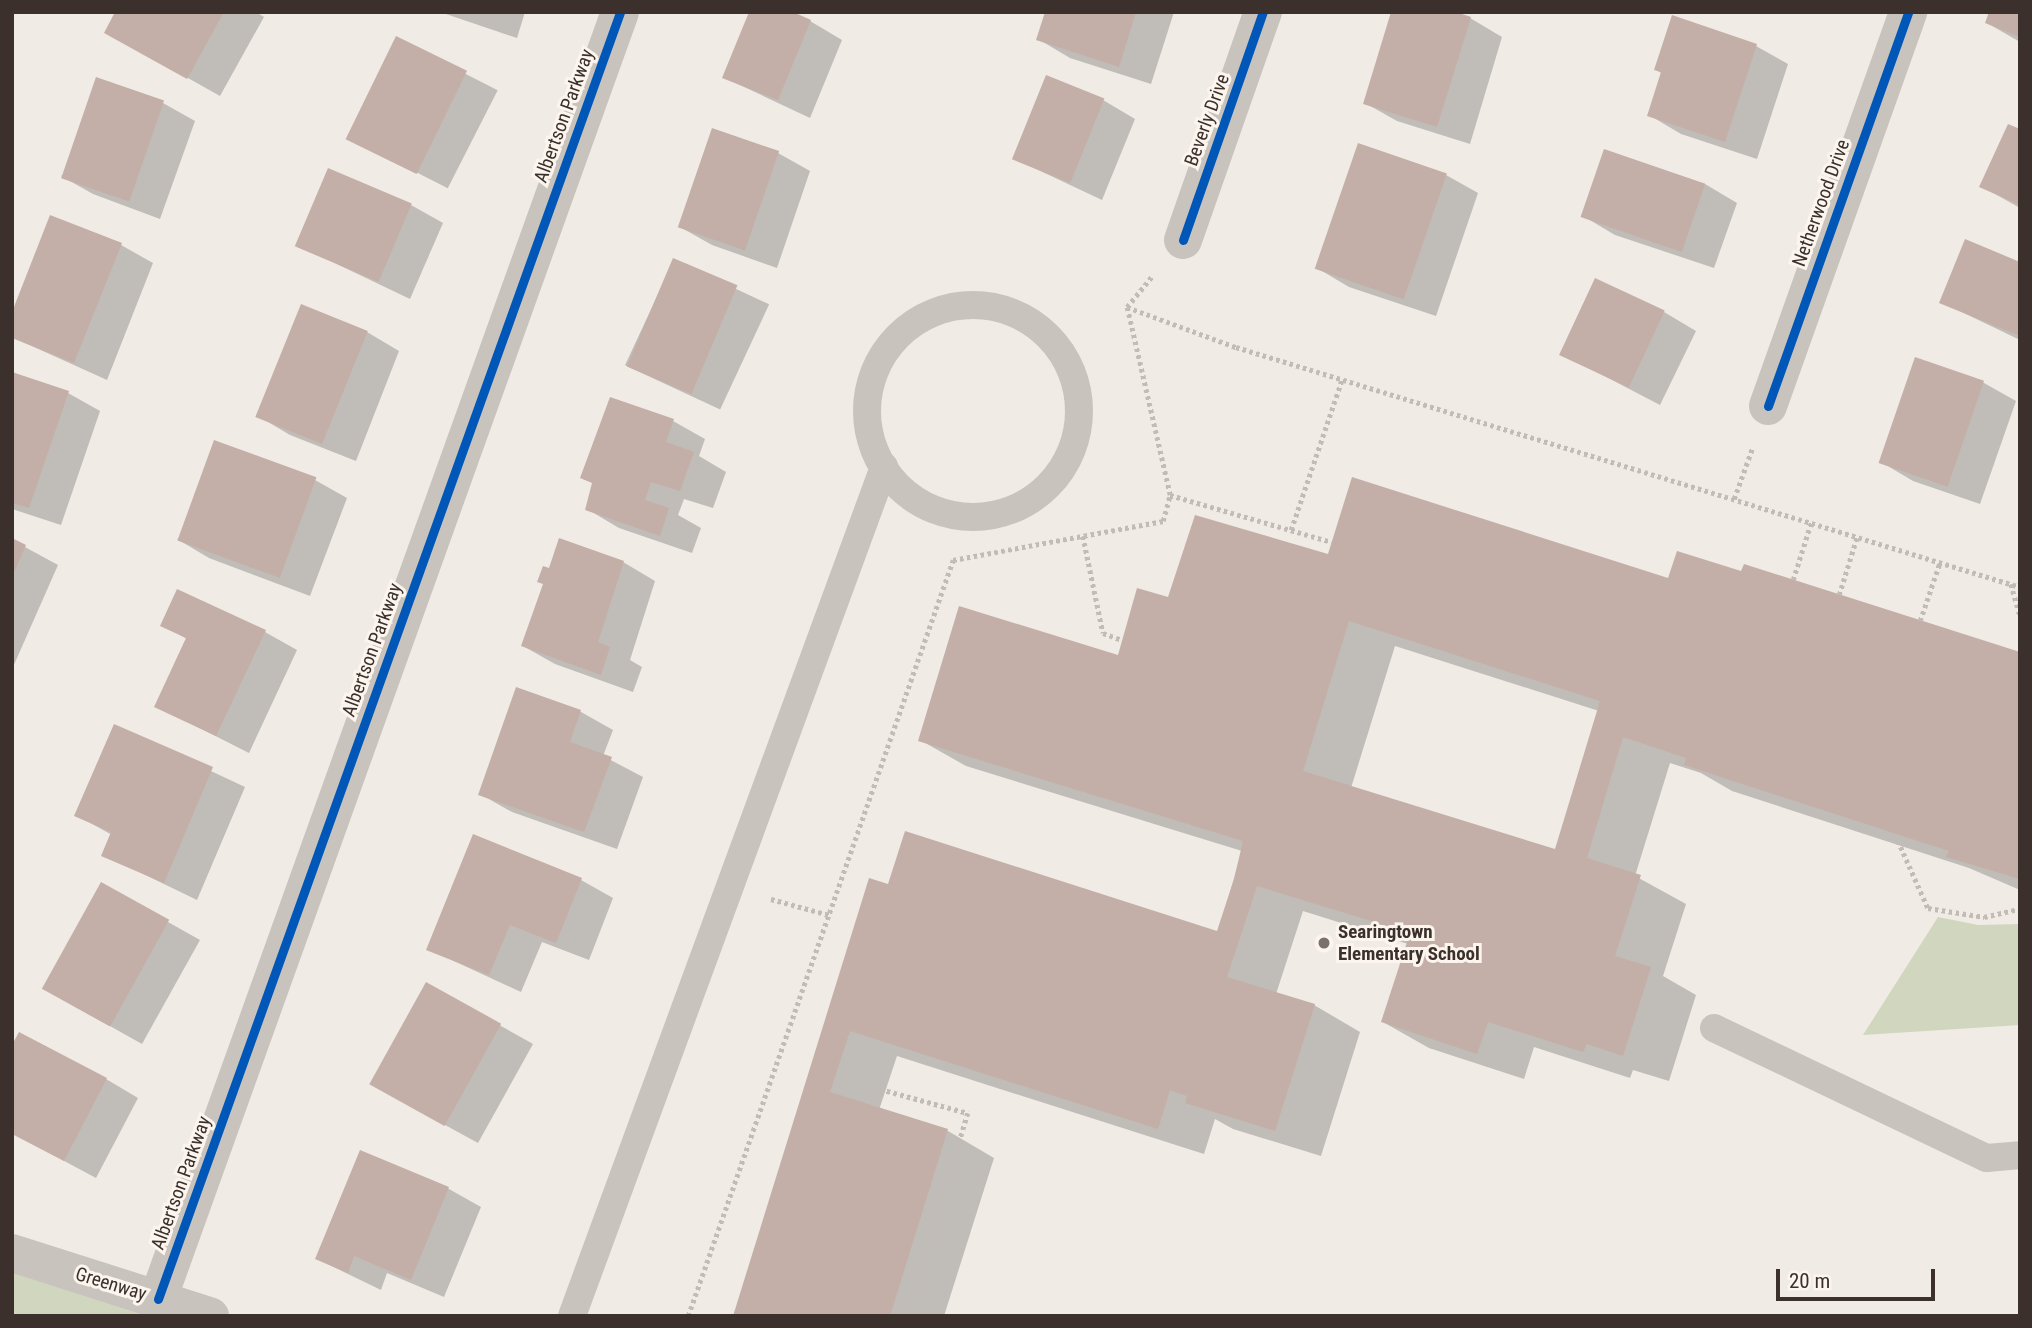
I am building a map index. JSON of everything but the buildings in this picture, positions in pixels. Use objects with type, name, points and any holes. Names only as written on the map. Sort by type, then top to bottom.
[{"type":"street","name":"Albertson Parkway","points":[[158,1299],[620,12]]},
{"type":"street","name":"Beverly Drive","points":[[1183,240],[1263,12]]},
{"type":"street","name":"Netherwood Drive","points":[[1768,406],[1908,12]]},
{"type":"street","name":"Greenway","points":[[12,1253],[210,1316]]},
{"type":"lane","points":[[974,304],[1020,316],[1040,327],[1063,353],[1076,386],[1076,432],[1070,455],[1052,484],[1024,505],[991,517],[956,516],[923,506],[895,485],[884,467],[875,455],[867,421],[869,386],[884,353],[908,327],[939,310],[974,304]]},
{"type":"lane","points":[[572,1316],[884,467]]},
{"type":"lane","points":[[1714,1028],[1987,1158],[2020,1155]]},
{"type":"path","points":[[688,1316],[953,561],[1163,522],[1170,495],[1127,307],[1342,379],[2020,587]]},
{"type":"path","points":[[1291,530],[1342,379]]},
{"type":"path","points":[[1170,495],[1332,542]]},
{"type":"path","points":[[1793,580],[1811,523]]},
{"type":"path","points":[[1083,536],[1103,633],[1122,640]]},
{"type":"path","points":[[1839,595],[1857,537]]},
{"type":"path","points":[[1920,621],[1940,562]]},
{"type":"path","points":[[2011,584],[2020,616]]},
{"type":"path","points":[[1895,834],[1928,908],[1984,917],[2020,909]]},
{"type":"path","points":[[729,888],[830,915]]},
{"type":"path","points":[[874,1106],[880,1089],[968,1114],[907,1316]]},
{"type":"green space","points":[[1938,917],[1978,925],[2020,924],[2020,1025],[1863,1035]]},
{"type":"green space","points":[[12,1253],[210,1316],[12,1316]]},
{"type":"cycle path","points":[[158,1299],[620,12]]},
{"type":"cycle path","points":[[1183,240],[1263,12]]},
{"type":"cycle path","points":[[1768,406],[1908,12]]},
{"type":"place","name":"Searingtown Elementary School","points":[[1324,943]]}]
